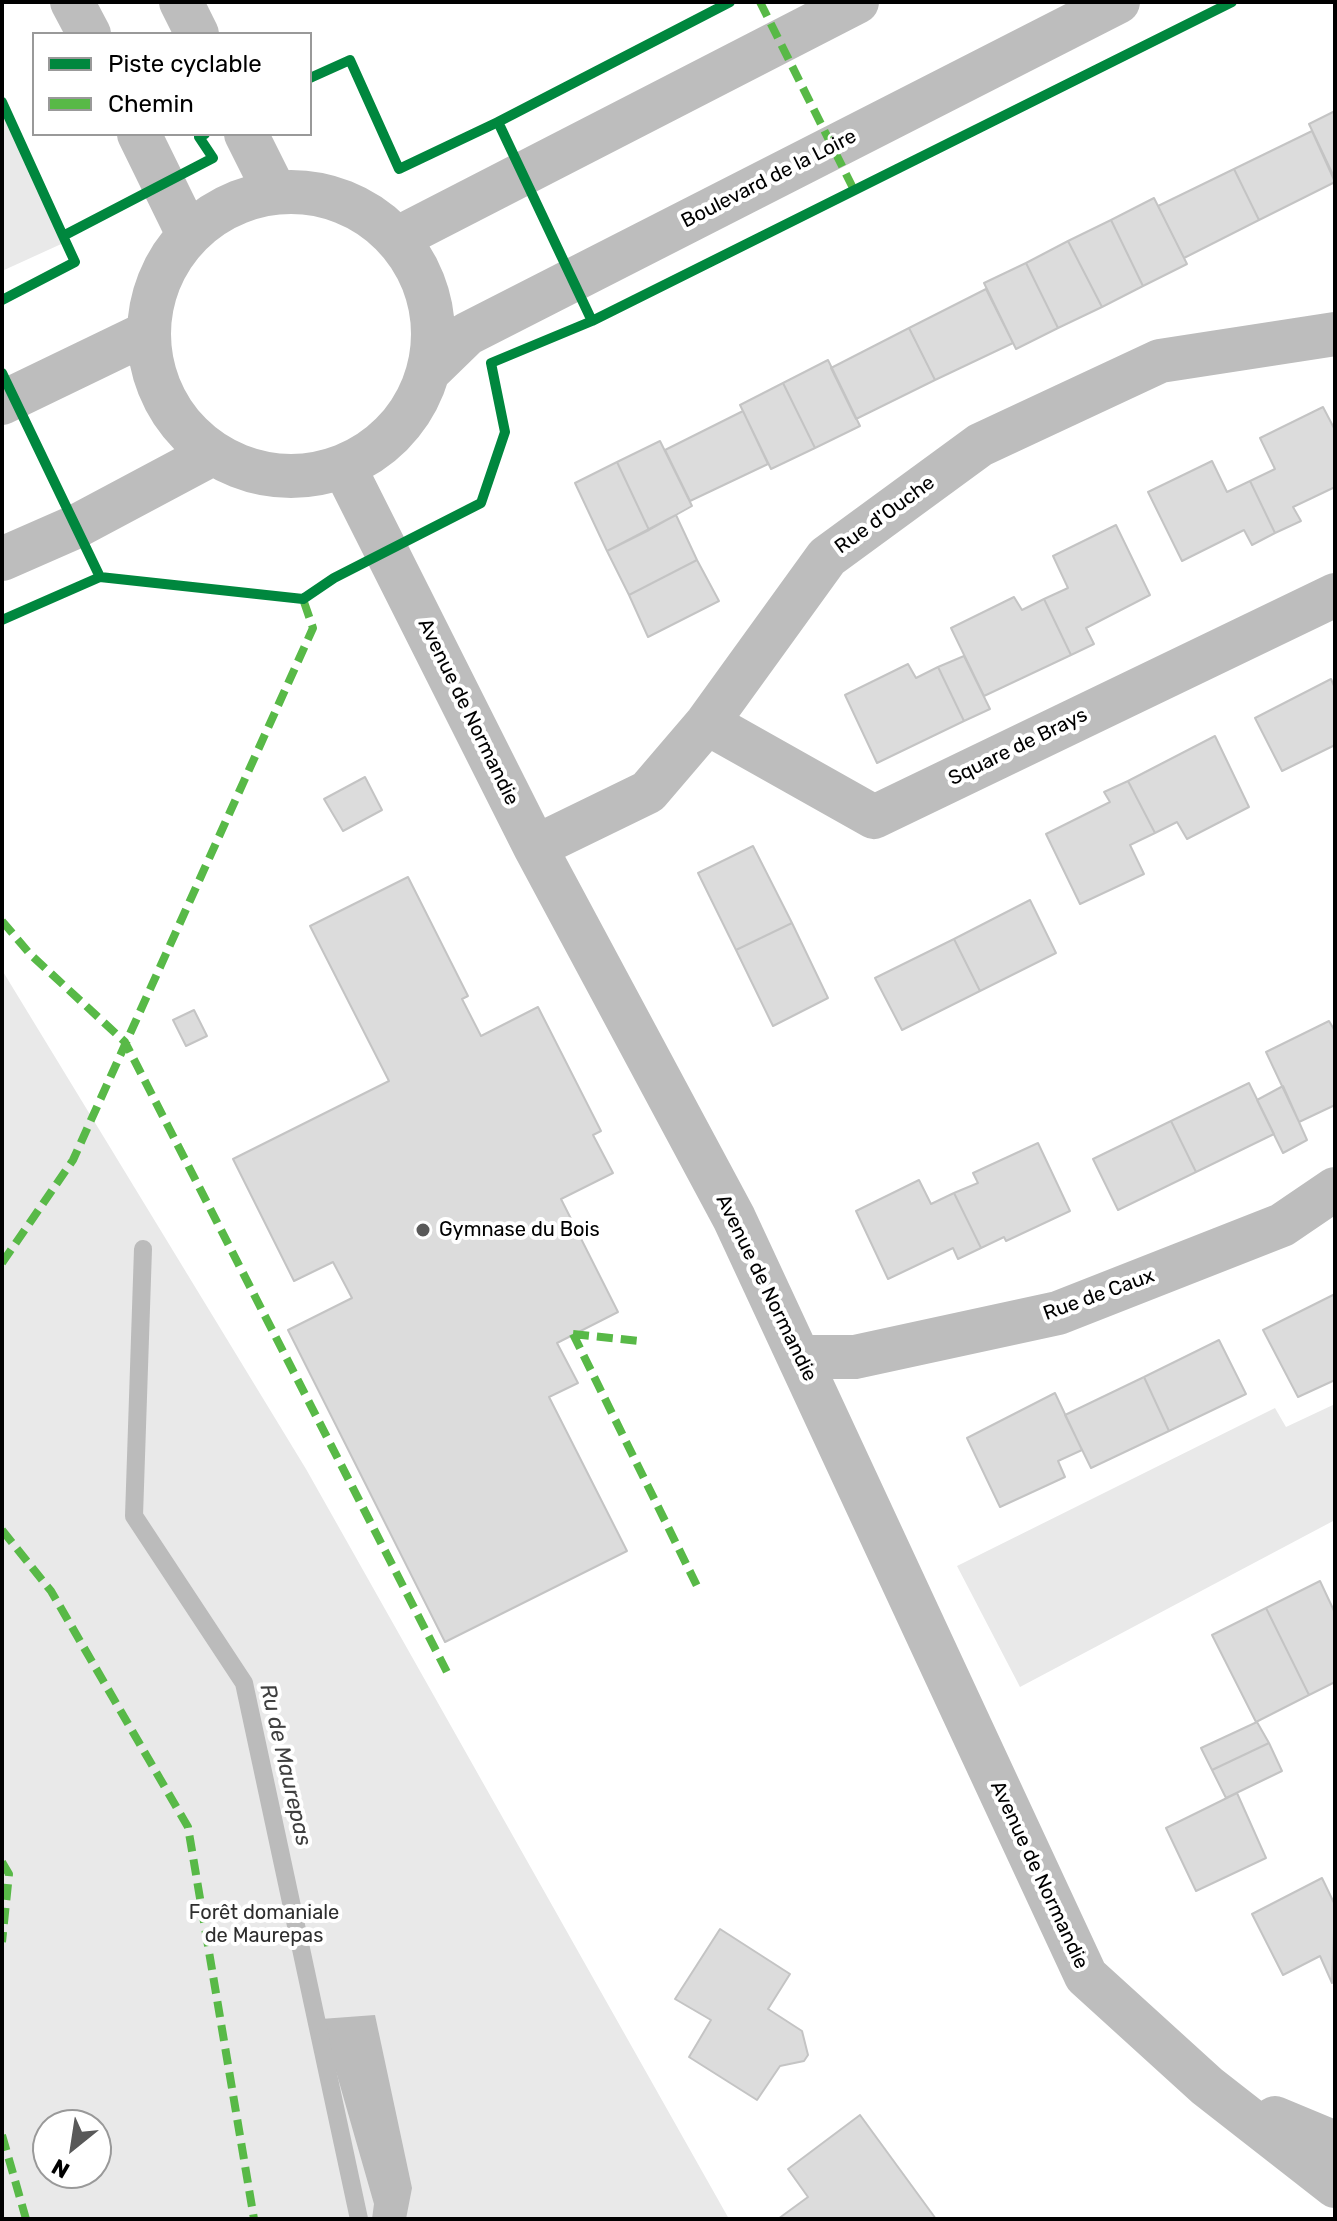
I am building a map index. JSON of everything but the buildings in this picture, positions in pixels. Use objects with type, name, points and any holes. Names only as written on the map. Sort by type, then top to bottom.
[{"type":"street","points":[[72,2],[88,32]]},
{"type":"street","points":[[181,2],[196,32]]},
{"type":"street","points":[[398,238],[857,2]]},
{"type":"street","name":"Boulevard de la Loire","points":[[430,370],[467,334],[1118,2]]},
{"type":"street","points":[[140,136],[187,232]]},
{"type":"street","points":[[247,136],[275,192]]},
{"type":"street","points":[[275,192],[321,194],[363,210],[398,238],[423,278],[434,324],[430,370],[412,411],[382,444],[344,467],[305,476],[265,474],[212,454],[170,408],[154,371],[149,332],[154,295],[169,260],[187,232],[230,205],[275,192]]},
{"type":"street","points":[[2,403],[149,332]]},
{"type":"street","name":"Rue d'Ouche","points":[[535,847],[648,792],[707,723],[827,557],[980,445],[1160,361],[1335,334]]},
{"type":"street","points":[[2,559],[75,527],[212,454]]},
{"type":"street","name":"Avenue de Normandie","points":[[344,467],[535,847],[734,1218],[1086,1976],[1207,2086],[1335,2186]]},
{"type":"street","name":"Square de Brays","points":[[707,723],[874,817],[1335,595]]},
{"type":"street","name":"Rue de Caux","points":[[799,1357],[855,1357],[1058,1313],[1282,1225],[1335,1189]]},
{"type":"street","name":"Avenue de Normandie","points":[[1207,2086],[1321,2140],[1335,2143]]},
{"type":"green space","points":[[2,92],[70,240],[2,271]]},
{"type":"green space","name":"Forêt domaniale de Maurepas","points":[[2,970],[306,1469],[729,2219],[2,2219]]},
{"type":"green space","points":[[1335,1404],[1335,1520],[1020,1687],[957,1566],[1275,1408],[1286,1427]]},
{"type":"shaded area","points":[[375,2015],[412,2188],[406,2219],[372,2219],[374,2204],[321,2019]]},
{"type":"waterway","name":"Ru de Maurepas","points":[[143,1249],[134,1516],[244,1683],[359,2219]]},
{"type":"marked path","points":[[760,2],[854,190]]},
{"type":"marked path","points":[[2,1263],[73,1160],[313,628],[303,599]]},
{"type":"marked path","points":[[2,921],[30,954],[125,1042],[450,1678]]},
{"type":"marked path","points":[[573,1334],[700,1592]]},
{"type":"marked path","points":[[573,1334],[639,1341]]},
{"type":"marked path","points":[[2,1530],[51,1591],[188,1827],[254,2219]]},
{"type":"marked path","points":[[2,1862],[9,1874],[2,1942]]},
{"type":"marked path","points":[[2,2135],[26,2219]]},
{"type":"cycle path","points":[[498,122],[730,2]]},
{"type":"cycle path","points":[[2,373],[100,577],[303,599],[334,578],[481,503],[505,432],[491,363],[592,321],[1232,2]]},
{"type":"cycle path","points":[[312,77],[350,60],[399,169],[498,122],[592,321]]},
{"type":"cycle path","points":[[2,102],[63,236]]},
{"type":"cycle path","points":[[2,300],[75,262],[63,236],[213,158],[201,136]]},
{"type":"cycle path","points":[[2,620],[100,577]]},
{"type":"place","name":"Gymnase du Bois","points":[[423,1230]]}]
